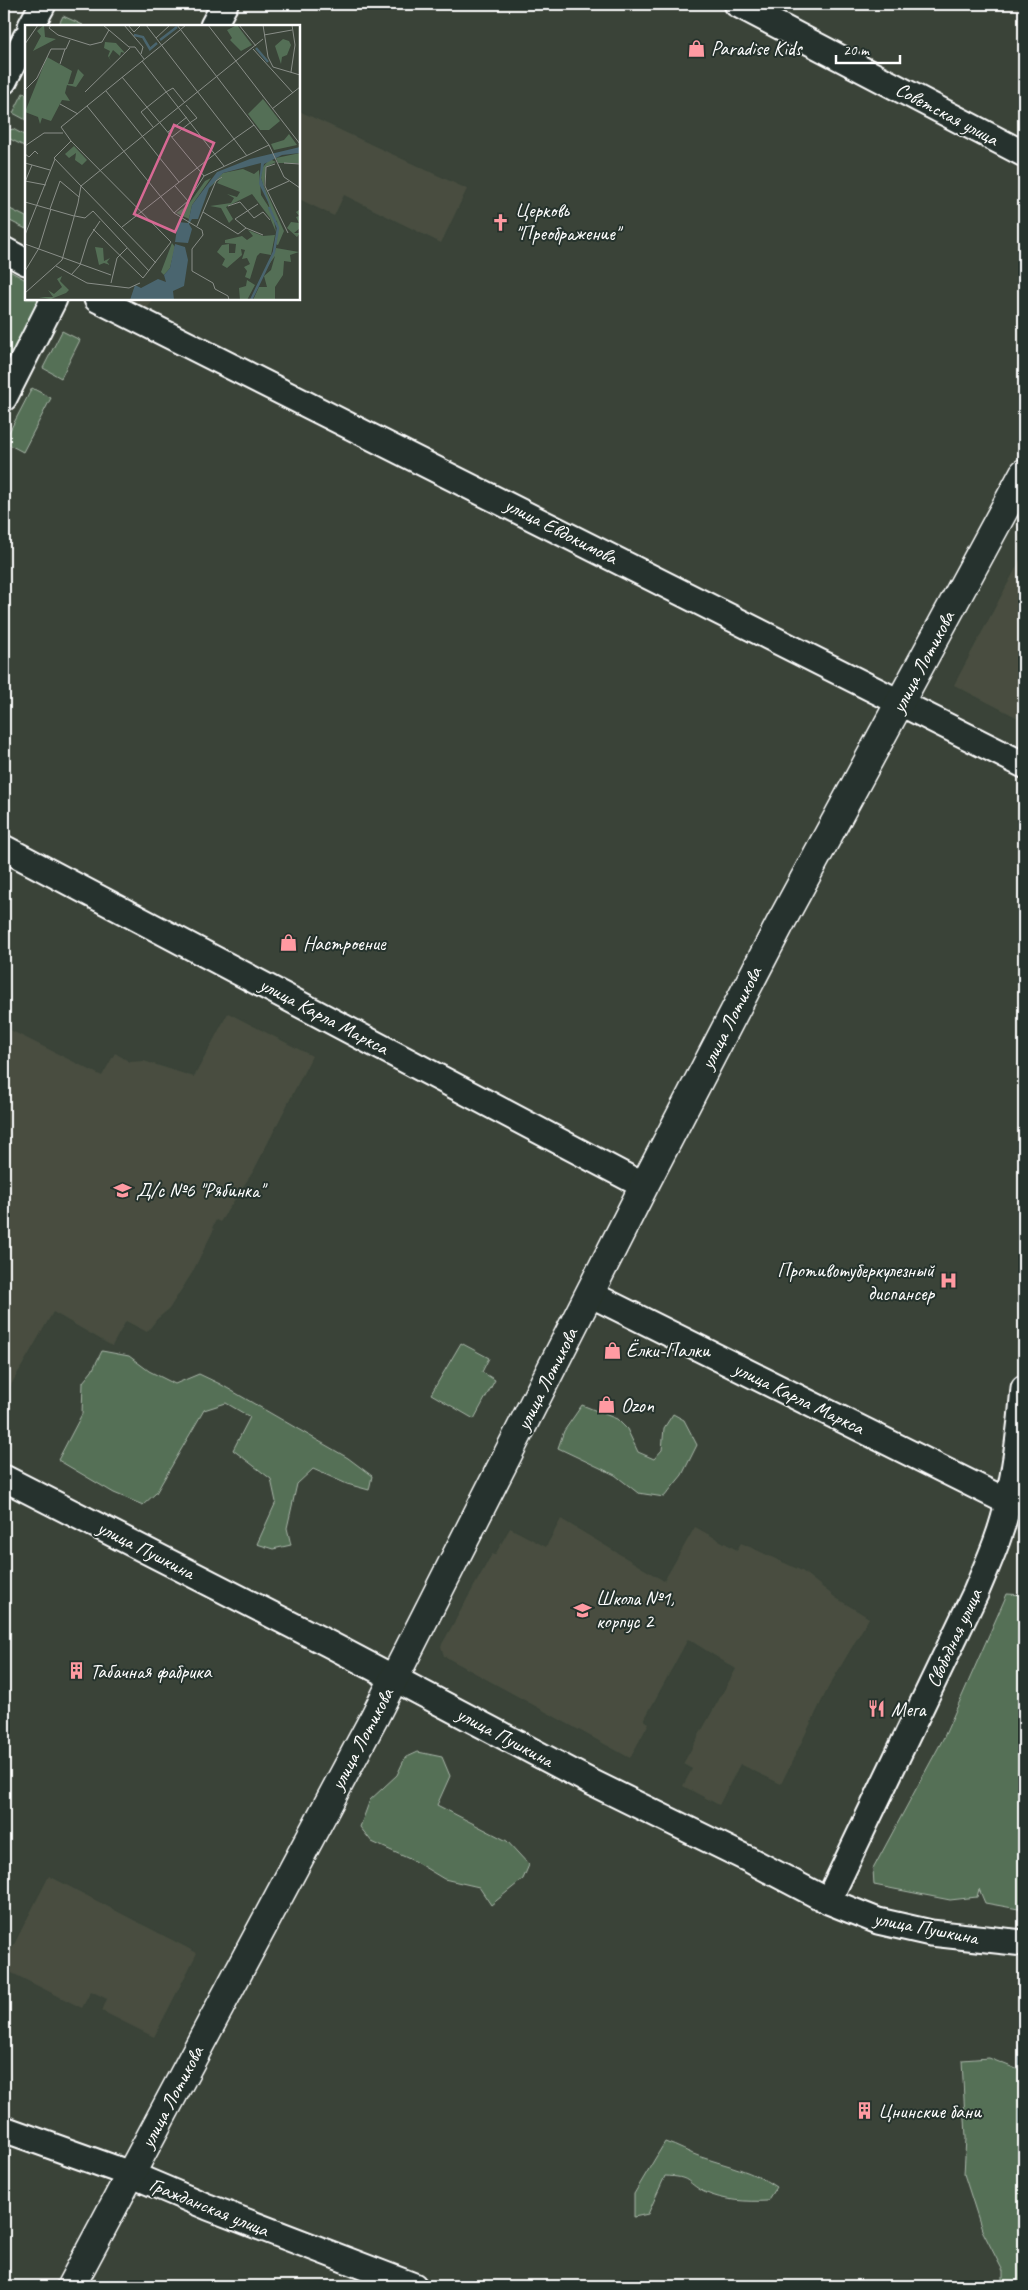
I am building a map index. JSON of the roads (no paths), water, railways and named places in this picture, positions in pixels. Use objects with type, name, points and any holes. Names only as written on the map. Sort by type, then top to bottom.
[{"type":"street","points":[[32,25],[43,4]]},
{"type":"street","points":[[214,25],[225,4]]},
{"type":"street","name":"Советская улица","points":[[737,4],[1024,154]]},
{"type":"street","points":[[4,81],[25,39]]},
{"type":"street","points":[[4,250],[25,261]]},
{"type":"street","points":[[4,398],[53,300]]},
{"type":"street","name":"улица Евдокимова","points":[[99,300],[1024,765]]},
{"type":"street","name":"улица Лотикова","points":[[71,2286],[394,1678],[644,1186],[780,924],[1024,472]]},
{"type":"street","name":"улица Карла Маркса","points":[[4,848],[644,1186]]},
{"type":"street","name":"улица Карла Маркса","points":[[590,1294],[1008,1502]]},
{"type":"street","name":"Свободная улица","points":[[828,1901],[976,1592],[994,1550],[1008,1502],[1022,1418],[1024,1388]]},
{"type":"street","name":"улица Пушкина","points":[[4,1478],[394,1678],[589,1781],[754,1862],[828,1901],[878,1922],[958,1937],[1024,1943]]},
{"type":"street","name":"Гражданская улица","points":[[4,2129],[130,2174],[208,2207],[414,2286]]},
{"type":"water","points":[[1024,2032],[1024,2168],[1020,2154],[1019,2045]]},
{"type":"place","name":"Paradise Kids","points":[[697,48]]},
{"type":"place","name":"Церковь \"Преображение\"","points":[[501,222]]},
{"type":"place","name":"Настроение","points":[[289,943]]},
{"type":"place","name":"Д/с №6 \"Рябинка\"","points":[[122,1190]]},
{"type":"place","name":"Противотуберкулезный диспансер","points":[[948,1281]]},
{"type":"place","name":"Ёлки-Палки","points":[[612,1350]]},
{"type":"place","name":"Ozon","points":[[607,1405]]},
{"type":"place","name":"Школа №1, корпус 2","points":[[582,1610]]},
{"type":"place","name":"Табачная фабрика","points":[[76,1671]]},
{"type":"place","name":"Мега","points":[[877,1709]]},
{"type":"place","name":"Цнинские бани","points":[[864,2111]]}]
